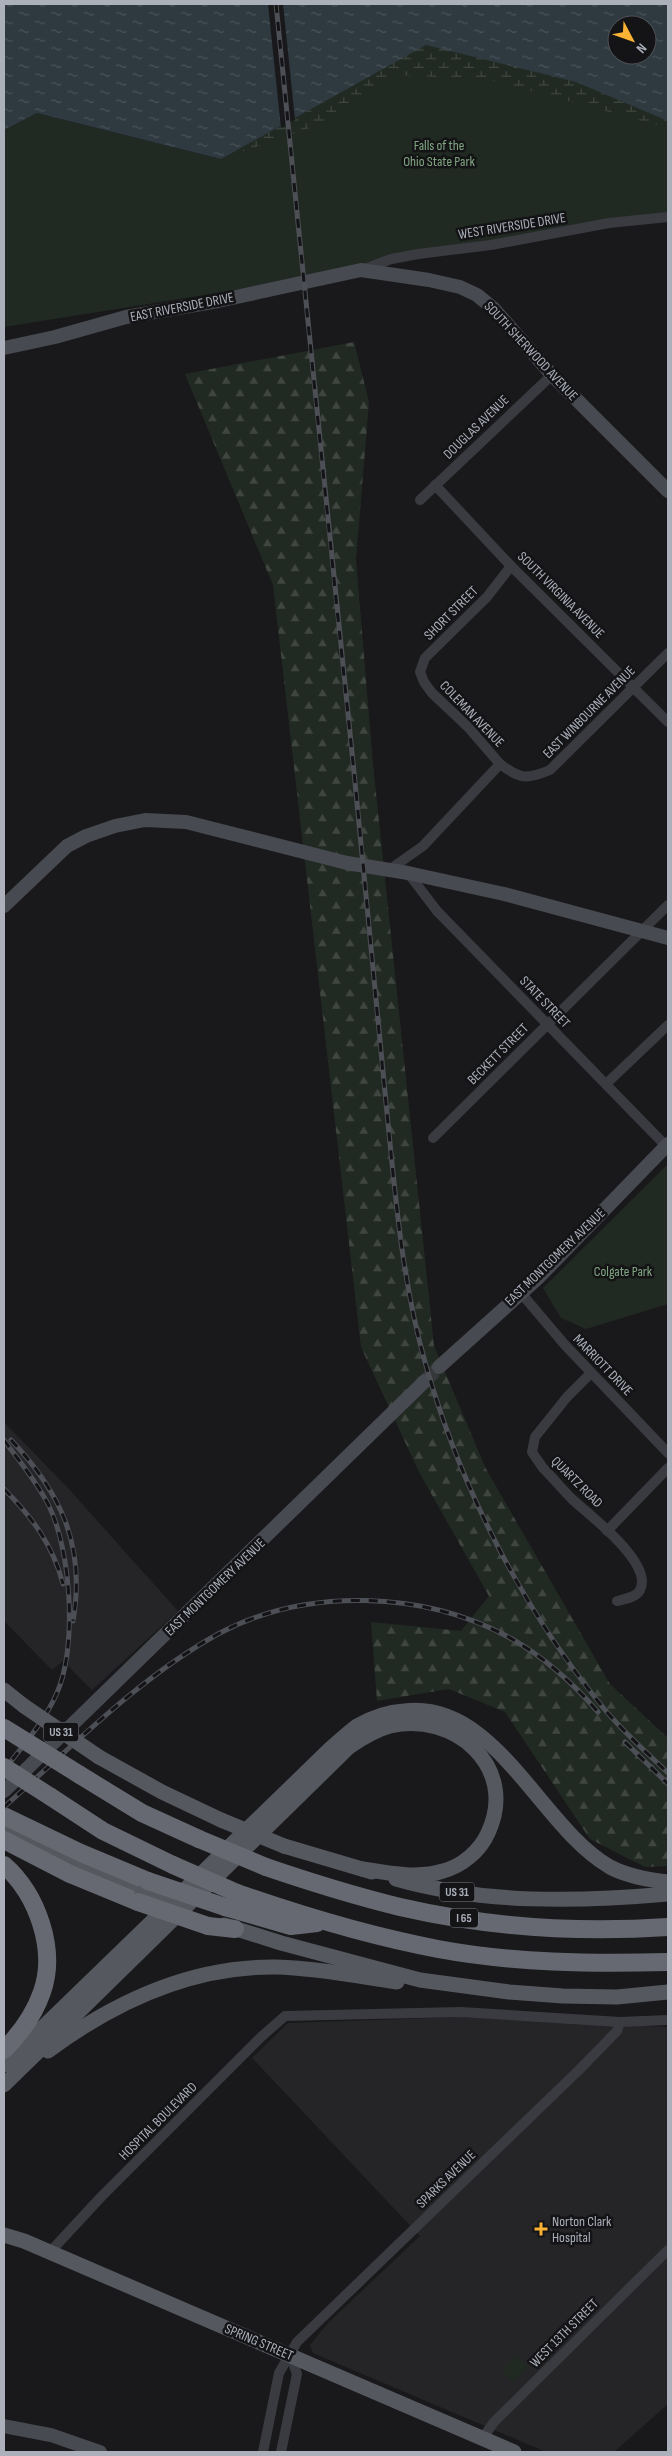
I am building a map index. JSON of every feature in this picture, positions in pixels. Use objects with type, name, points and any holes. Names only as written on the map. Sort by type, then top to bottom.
[{"type":"highway","name":"I 65","points":[[4,1728],[142,1813],[266,1867],[401,1907],[470,1919],[527,1926],[595,1929],[668,1927]]},
{"type":"highway","points":[[4,1767],[103,1831],[172,1865],[237,1893],[325,1923],[438,1949],[521,1959],[618,1963],[668,1962]]},
{"type":"highway","points":[[9,1829],[70,1874],[143,1892],[225,1907],[291,1926],[325,1923]]},
{"type":"highway","points":[[9,1829],[81,1853],[143,1892],[210,1923],[235,1930]]},
{"type":"highway","points":[[4,1866],[28,1893],[41,1920],[47,1954],[43,1991],[26,2024],[4,2050]]},
{"type":"main road","name":"US 31","points":[[4,1690],[24,1706],[99,1757],[162,1792],[221,1820],[284,1846],[422,1886],[510,1898],[614,1899],[668,1894]]},
{"type":"main road","points":[[4,2065],[330,1748],[358,1726],[394,1712],[413,1710],[431,1712],[460,1722],[508,1762],[567,1832],[594,1856],[610,1867],[632,1875],[668,1882]]},
{"type":"main road","points":[[4,2086],[349,1747],[364,1737],[380,1730],[412,1724],[449,1731],[474,1748],[487,1764],[496,1796],[491,1826],[481,1846],[464,1861],[452,1868],[436,1873],[392,1873],[363,1869]]},
{"type":"main road","points":[[235,1930],[420,1980],[509,1992],[563,1996],[617,1997],[668,1992]]},
{"type":"main road","points":[[4,2086],[64,2039],[104,2013],[162,1987],[221,1972],[275,1967],[400,1982],[420,1980]]},
{"type":"main road","name":"SPRING STREET","points":[[4,2235],[50,2252],[514,2452]]},
{"type":"street","name":"WEST RIVERSIDE DRIVE","points":[[361,270],[391,259],[418,254],[491,245],[609,223],[668,217]]},
{"type":"street","name":"EAST RIVERSIDE DRIVE","points":[[4,348],[55,337],[126,317],[218,301],[361,270]]},
{"type":"street","name":"SOUTH SHERWOOD AVENUE","points":[[361,270],[429,280],[460,287],[477,295],[494,310],[552,375],[668,491]]},
{"type":"street","name":"DOUGLAS AVENUE","points":[[420,500],[552,375]]},
{"type":"street","name":"SOUTH VIRGINIA AVENUE","points":[[435,485],[512,566],[668,722]]},
{"type":"street","name":"SHORT STREET","points":[[424,682],[420,672],[425,658],[487,597],[512,566]]},
{"type":"street","name":"EAST WINBOURNE AVENUE","points":[[500,764],[517,776],[535,776],[550,770],[668,653]]},
{"type":"street","name":"COLEMAN AVENUE","points":[[424,682],[468,727],[500,764]]},
{"type":"street","points":[[389,870],[423,846],[500,764]]},
{"type":"street","points":[[4,906],[67,846],[86,836],[115,826],[146,820],[186,822],[347,863],[408,873],[504,894],[668,938]]},
{"type":"street","name":"STATE STREET","points":[[408,873],[437,911],[667,1145]]},
{"type":"street","name":"BECKETT STREET","points":[[433,1138],[668,905]]},
{"type":"street","points":[[606,1084],[668,1024]]},
{"type":"street","name":"EAST MONTGOMERY AVENUE","points":[[439,1367],[520,1293],[667,1145]]},
{"type":"street","name":"MARRIOTT DRIVE","points":[[520,1293],[591,1373],[668,1453]]},
{"type":"street","name":"QUARTZ ROAD","points":[[591,1373],[567,1397],[534,1437],[532,1452],[543,1468],[572,1499],[627,1550],[638,1567],[642,1584],[636,1595],[617,1601]]},
{"type":"street","name":"EAST MONTGOMERY AVENUE","points":[[4,1791],[425,1381]]},
{"type":"street","points":[[608,1531],[668,1468]]},
{"type":"street","name":"HOSPITAL BOULEVARD","points":[[50,2252],[101,2197],[261,2037],[285,2016],[461,2012],[620,2022]]},
{"type":"street","points":[[620,2022],[668,2020]]},
{"type":"street","name":"SPARKS AVENUE","points":[[263,2452],[279,2373],[298,2342],[608,2041],[617,2031],[620,2022]]},
{"type":"street","name":"WEST 13TH STREET","points":[[482,2439],[494,2422],[668,2250]]},
{"type":"street","points":[[281,2452],[297,2374],[290,2356]]},
{"type":"street","points":[[4,2426],[50,2435],[100,2452]]},
{"type":"shaded area","points":[[4,1422],[67,1487],[178,1611],[92,1690],[63,1661],[52,1670],[4,1621]]},
{"type":"shaded area","name":"Norton Clark Hospital","points":[[463,2017],[668,2027],[668,2404],[614,2452],[546,2452],[313,2353],[310,2345],[328,2323],[420,2236],[252,2058],[288,2023]]},
{"type":"green space","points":[[207,4],[668,4],[668,128],[491,80],[400,75],[324,123],[221,159]]},
{"type":"green space","name":"Falls of the Ohio State Park","points":[[426,45],[668,121],[668,218],[609,223],[361,270],[4,327],[4,130],[37,113],[221,159]]},
{"type":"green space","points":[[354,342],[369,402],[356,560],[373,764],[434,1346],[486,1469],[610,1684],[668,1738],[668,1866],[645,1867],[590,1839],[505,1712],[449,1689],[377,1701],[371,1622],[461,1631],[489,1596],[419,1472],[361,1347],[273,585],[185,374]]},
{"type":"green space","name":"Colgate Park","points":[[668,1164],[668,1304],[586,1329],[561,1318],[543,1288]]},
{"type":"green space","points":[[517,2355],[528,2367],[513,2382],[502,2370]]},
{"type":"water","points":[[4,4],[668,4],[668,121],[576,82],[426,45],[221,159],[37,113],[4,130]]},
{"type":"pier","points":[[268,4],[283,4],[295,120],[281,128]]},
{"type":"tunnel","points":[[425,1381],[439,1367]]},
{"type":"railway","points":[[276,4],[394,1184],[401,1244],[417,1333],[439,1407],[455,1452],[494,1539],[517,1581],[568,1662],[597,1700],[622,1729],[668,1773]]},
{"type":"railway","points":[[4,1440],[39,1489],[57,1525],[67,1573],[69,1600],[67,1652],[63,1676],[56,1695],[39,1725],[4,1770]]},
{"type":"railway","points":[[11,1440],[44,1480],[66,1522],[76,1569],[73,1621]]},
{"type":"railway","points":[[4,1489],[24,1510],[40,1532],[54,1557],[63,1584]]},
{"type":"railway","points":[[4,1807],[106,1715],[188,1652],[218,1634],[252,1619],[288,1608],[326,1602],[365,1600],[404,1603],[442,1611],[478,1623],[512,1639],[536,1654],[569,1681],[598,1712]]},
{"type":"railway","points":[[625,1742],[668,1784]]},
{"type":"place","name":"Norton Clark Hospital","points":[[541,2229]]}]
